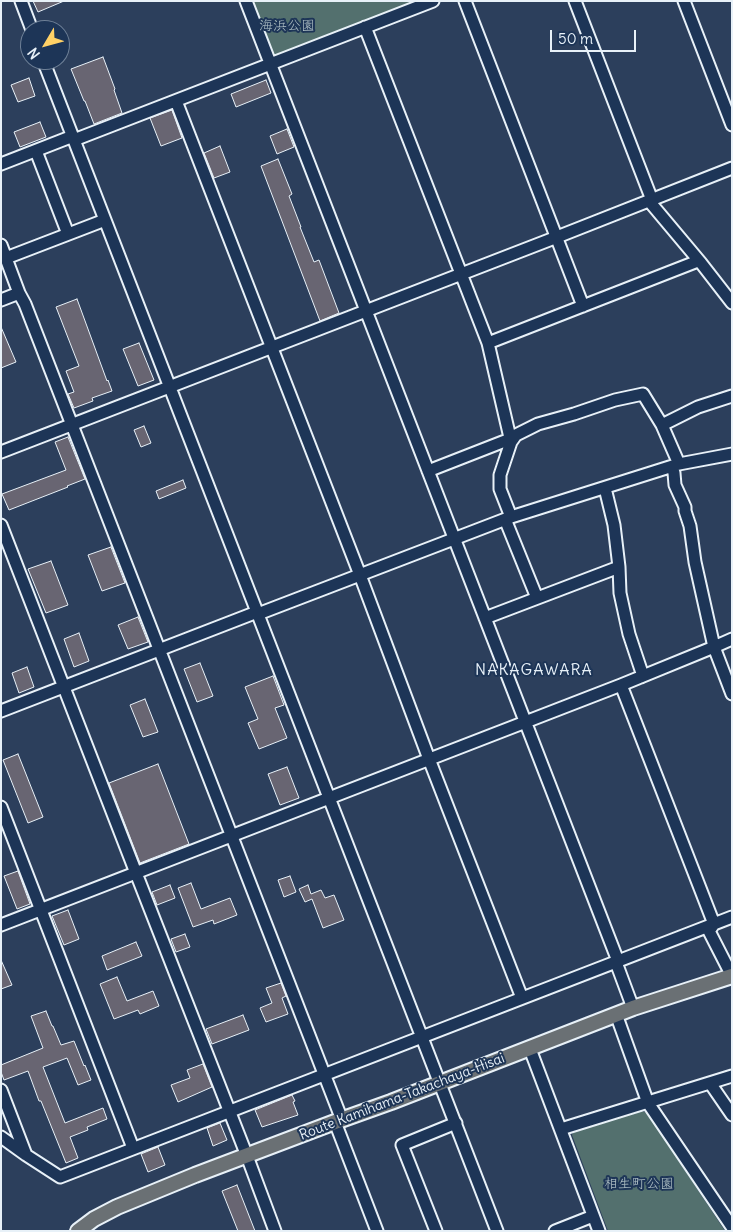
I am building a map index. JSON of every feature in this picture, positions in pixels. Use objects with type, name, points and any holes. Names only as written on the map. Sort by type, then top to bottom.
[{"type":"main road","name":"Route Kamihama-Takachaya-Hisai","points":[[78,1231],[94,1219],[117,1207],[180,1181],[530,1049],[632,1008],[732,976]]},
{"type":"street","points":[[20,1],[28,20]]},
{"type":"street","points":[[246,1],[618,961],[617,965],[632,1008]]},
{"type":"street","points":[[1,164],[176,101],[433,1]]},
{"type":"street","points":[[466,1],[583,306]]},
{"type":"street","points":[[575,1],[650,200],[732,303]]},
{"type":"street","points":[[684,1],[732,125]]},
{"type":"street","points":[[366,27],[488,343],[510,441],[500,475],[500,490],[508,518],[537,598]]},
{"type":"street","points":[[47,70],[497,1231]]},
{"type":"street","points":[[176,101],[522,998]]},
{"type":"street","points":[[36,151],[68,234]]},
{"type":"street","points":[[1,452],[557,238],[732,168]]},
{"type":"street","points":[[6,258],[105,220]]},
{"type":"street","points":[[1,245],[324,1075],[338,1121],[377,1231]]},
{"type":"street","points":[[488,343],[698,261]]},
{"type":"street","points":[[1,300],[19,293]]},
{"type":"street","points":[[428,471],[510,441],[516,435],[538,424],[615,400],[643,394],[662,425],[676,465],[674,473],[675,485],[685,507],[690,526],[695,562],[714,647],[732,694]]},
{"type":"street","points":[[662,425],[698,407],[732,396]]},
{"type":"street","points":[[1,711],[508,518],[676,465],[732,454]]},
{"type":"street","points":[[605,488],[614,525],[620,593],[629,634],[642,673],[641,677]]},
{"type":"street","points":[[1,524],[275,1231]]},
{"type":"street","points":[[485,618],[619,567]]},
{"type":"street","points":[[1,925],[621,685],[732,639]]},
{"type":"street","points":[[621,685],[714,924]]},
{"type":"street","points":[[1,807],[134,1148]]},
{"type":"street","points":[[1,1137],[60,1177],[732,917]]},
{"type":"street","points":[[714,924],[709,931],[732,976]]},
{"type":"street","points":[[616,1014],[648,1102],[732,1227]]},
{"type":"street","points":[[530,1049],[599,1231]]},
{"type":"street","points":[[561,1129],[732,1076]]},
{"type":"street","points":[[710,1083],[732,1115]]},
{"type":"street","points":[[1,1090],[26,1155]]},
{"type":"street","points":[[436,1231],[402,1145],[456,1123]]},
{"type":"street","points":[[557,1230],[593,1216]]},
{"type":"green space","name":"海浜公園","points":[[251,1],[417,1],[273,57]]},
{"type":"green space","name":"相生町公園","points":[[642,1111],[647,1113],[725,1231],[608,1231],[572,1135],[573,1132]]},
{"type":"building","points":[[33,1],[64,1],[38,12]]},
{"type":"building","points":[[103,57],[122,113],[94,124],[71,69]]},
{"type":"building","points":[[29,78],[35,96],[18,102],[11,85]]},
{"type":"building","points":[[266,80],[271,93],[236,107],[231,94]]},
{"type":"building","points":[[172,110],[182,138],[161,146],[150,118]]},
{"type":"building","points":[[40,122],[46,137],[20,147],[14,132]]},
{"type":"building","points":[[287,129],[294,147],[277,154],[270,136]]},
{"type":"building","points":[[220,146],[230,172],[214,178],[204,153]]},
{"type":"building","points":[[278,159],[292,194],[289,196],[300,227],[314,262],[319,260],[339,313],[320,321],[261,166]]},
{"type":"building","points":[[77,299],[112,391],[92,398],[93,401],[74,408],[68,394],[74,392],[66,371],[79,366],[56,307]]},
{"type":"building","points":[[1,327],[16,362],[1,368]]},
{"type":"building","points":[[139,343],[154,380],[138,386],[123,349]]},
{"type":"building","points":[[144,426],[151,443],[141,447],[134,430]]},
{"type":"building","points":[[68,437],[85,479],[9,510],[2,494],[66,470],[55,442]]},
{"type":"building","points":[[183,480],[186,488],[159,499],[156,491]]},
{"type":"building","points":[[111,547],[125,583],[102,591],[88,555]]},
{"type":"building","points":[[51,561],[68,605],[46,613],[28,569]]},
{"type":"building","points":[[138,617],[148,642],[128,649],[118,625]]},
{"type":"building","points":[[79,633],[89,661],[74,667],[64,639]]},
{"type":"building","points":[[200,663],[213,696],[197,702],[184,669]]},
{"type":"building","points":[[27,667],[34,687],[19,693],[12,673]]},
{"type":"building","points":[[273,676],[284,705],[275,708],[287,738],[259,749],[248,723],[258,719],[245,687]]},
{"type":"building","points":[[145,699],[158,732],[143,737],[130,705]]},
{"type":"building","points":[[18,754],[43,817],[28,823],[3,760]]},
{"type":"building","points":[[158,764],[189,844],[140,863],[109,783]]},
{"type":"building","points":[[287,767],[299,798],[280,805],[268,774]]},
{"type":"building","points":[[18,871],[30,904],[17,909],[4,876]]},
{"type":"building","points":[[290,876],[296,892],[284,897],[278,880]]},
{"type":"building","points":[[191,883],[201,909],[230,898],[237,915],[214,924],[213,920],[193,927],[178,888]]},
{"type":"building","points":[[170,885],[175,898],[157,905],[152,892]]},
{"type":"building","points":[[308,885],[311,894],[321,890],[325,898],[334,895],[344,920],[323,928],[312,899],[305,902],[299,889]]},
{"type":"building","points":[[68,910],[79,939],[64,945],[52,916]]},
{"type":"building","points":[[185,934],[190,947],[176,952],[171,939]]},
{"type":"building","points":[[136,942],[142,956],[107,970],[102,956]]},
{"type":"building","points":[[1,960],[12,985],[1,989]]},
{"type":"building","points":[[117,977],[127,1001],[153,991],[159,1006],[140,1014],[138,1010],[114,1019],[100,984]]},
{"type":"building","points":[[281,983],[286,996],[282,998],[288,1014],[266,1022],[260,1008],[272,1003],[266,988]]},
{"type":"building","points":[[46,1011],[61,1045],[74,1041],[91,1080],[78,1085],[67,1058],[43,1067],[65,1123],[103,1108],[107,1119],[87,1127],[88,1130],[70,1137],[78,1158],[66,1163],[28,1071],[4,1080],[1,1072],[1,1065],[43,1048],[31,1016]]},
{"type":"building","points":[[243,1015],[249,1030],[212,1044],[206,1029]]},
{"type":"building","points":[[203,1064],[212,1087],[178,1102],[171,1085],[190,1078],[187,1070]]},
{"type":"building","points":[[292,1095],[298,1115],[262,1127],[255,1110]]},
{"type":"building","points":[[220,1123],[227,1140],[213,1146],[207,1128]]},
{"type":"building","points":[[158,1147],[165,1165],[148,1172],[141,1154]]},
{"type":"building","points":[[237,1185],[255,1231],[238,1231],[222,1191]]},
{"type":"district","name":"NAKAGAWARA","points":[[534,670]]}]
